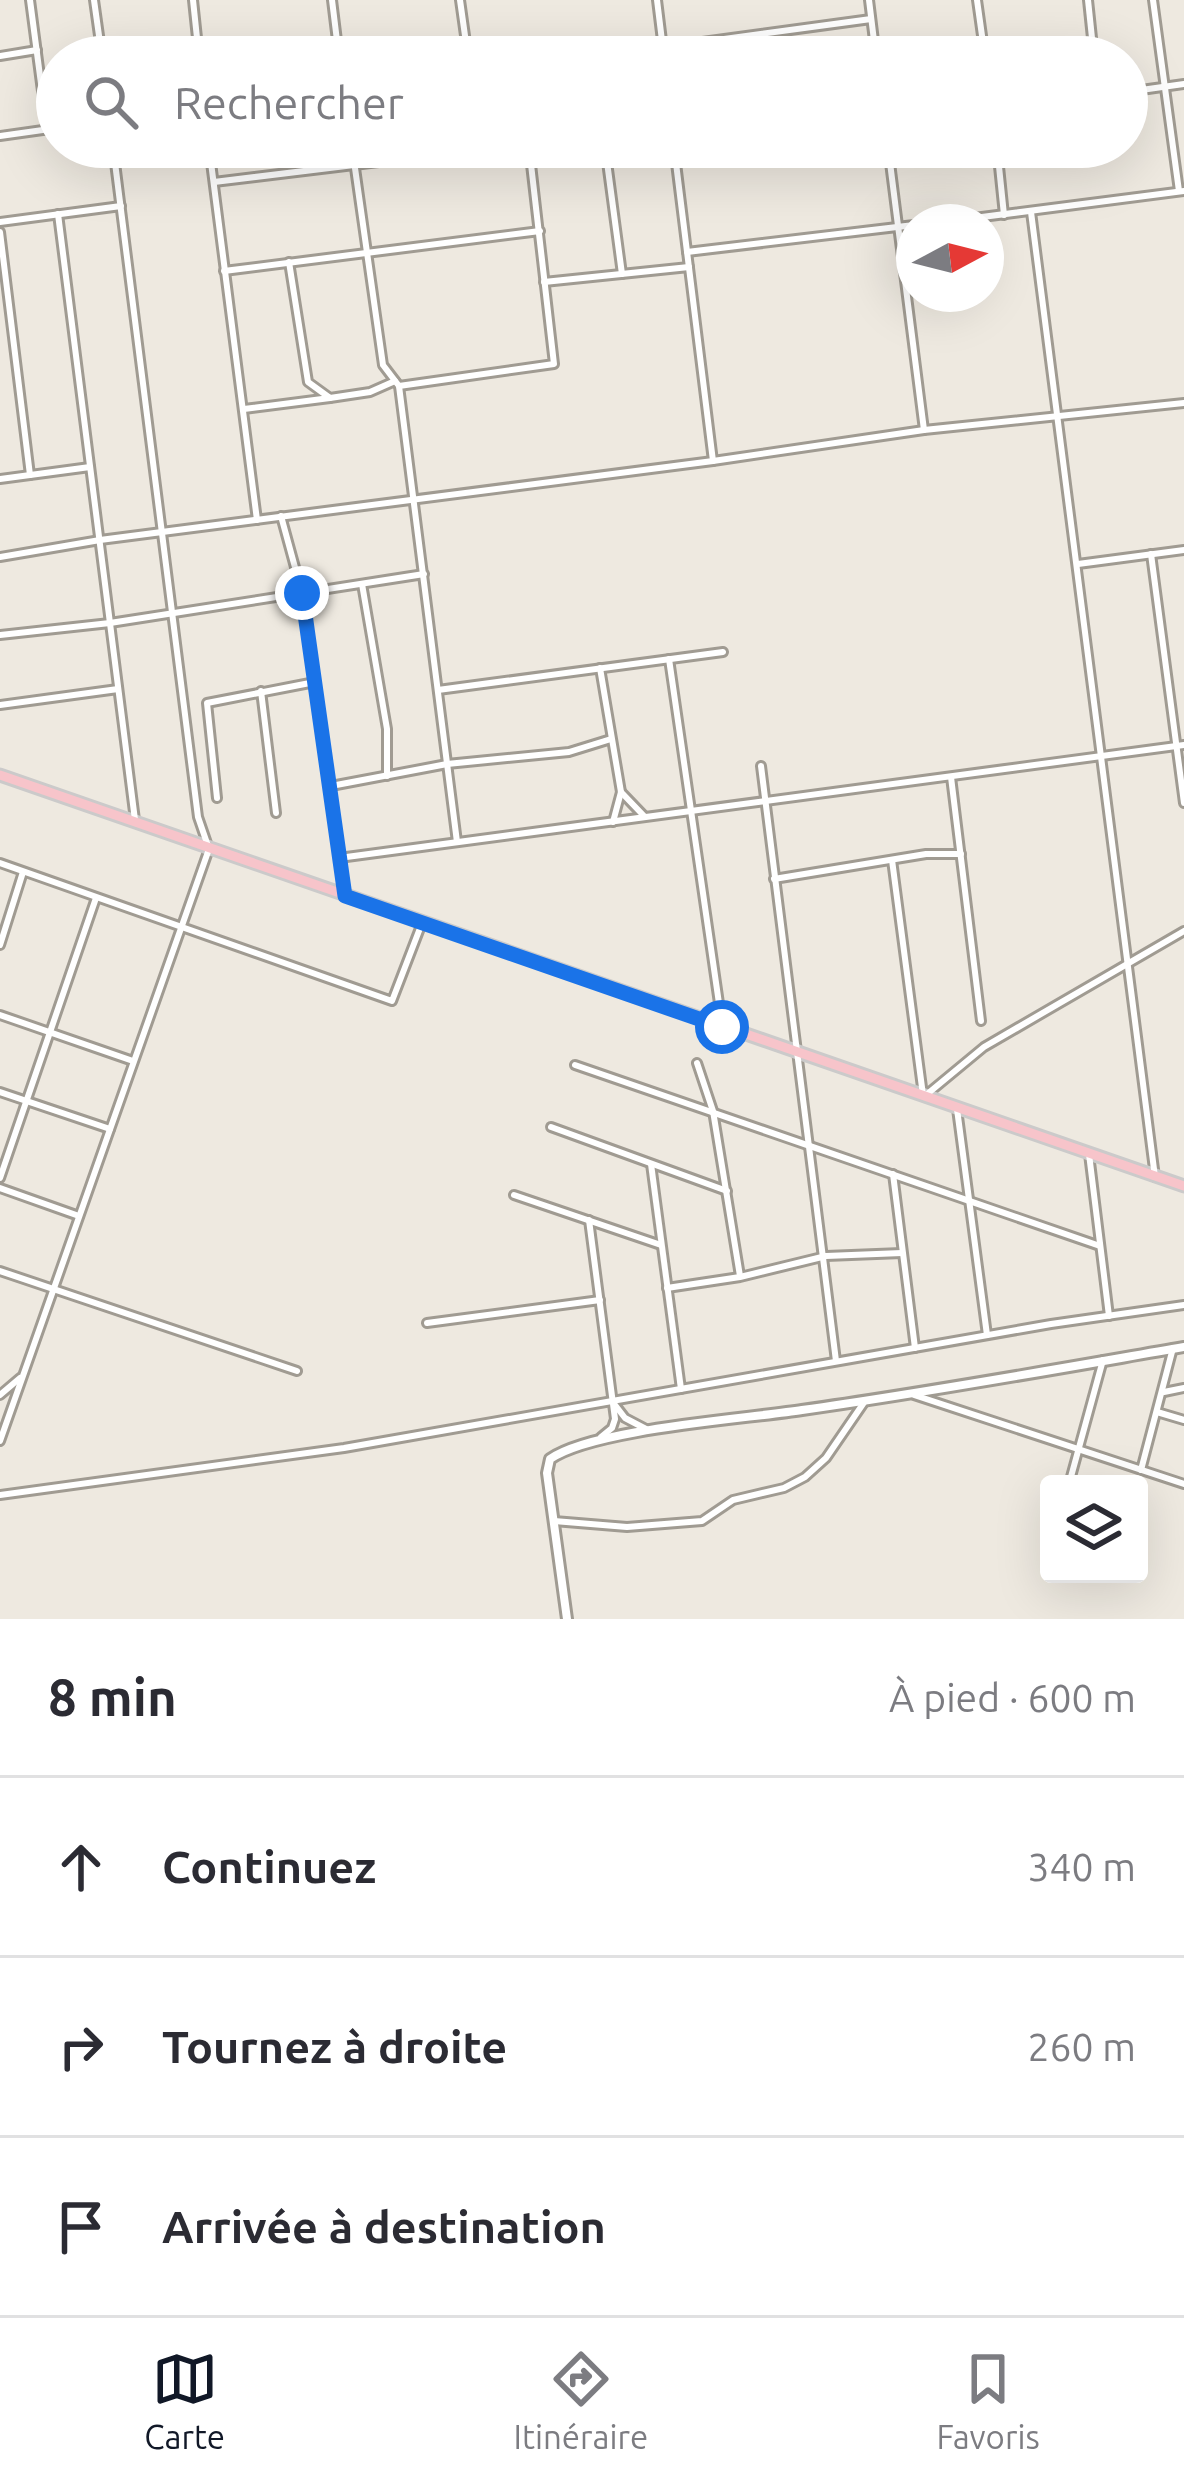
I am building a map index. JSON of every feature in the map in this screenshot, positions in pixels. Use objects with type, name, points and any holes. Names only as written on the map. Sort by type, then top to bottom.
[{"type":"main road","points":[[0,775],[1184,1186]]},
{"type":"street","points":[[30,0],[36,43]]},
{"type":"street","points":[[94,0],[98,36]]},
{"type":"street","points":[[193,0],[197,36]]},
{"type":"street","points":[[332,0],[336,36]]},
{"type":"street","points":[[460,0],[465,36]]},
{"type":"street","points":[[657,0],[662,36]]},
{"type":"street","points":[[869,0],[873,36]]},
{"type":"street","points":[[977,0],[982,36]]},
{"type":"street","points":[[1088,0],[1092,36]]},
{"type":"street","points":[[1004,215],[1182,191],[1154,0]]},
{"type":"street","points":[[764,36],[871,19]]},
{"type":"street","points":[[0,56],[36,50]]},
{"type":"street","points":[[1148,89],[1184,84]]},
{"type":"street","points":[[0,136],[36,131]]},
{"type":"street","points":[[0,1441],[208,849],[198,817],[116,168]]},
{"type":"street","points":[[211,168],[257,520]]},
{"type":"street","points":[[213,183],[339,168]]},
{"type":"street","points":[[356,168],[383,364],[397,384],[457,842]]},
{"type":"street","points":[[243,410],[554,364],[532,168]]},
{"type":"street","points":[[607,168],[622,274]]},
{"type":"street","points":[[676,168],[713,461]]},
{"type":"street","points":[[891,168],[896,211]]},
{"type":"street","points":[[999,168],[1003,204]]},
{"type":"street","points":[[0,222],[121,206]]},
{"type":"street","points":[[1031,212],[1156,1177]]},
{"type":"street","points":[[58,214],[136,824]]},
{"type":"street","points":[[687,252],[896,227]]},
{"type":"street","points":[[224,271],[540,231]]},
{"type":"street","points":[[0,232],[31,475]]},
{"type":"street","points":[[289,262],[308,382],[296,400]]},
{"type":"street","points":[[544,282],[689,267]]},
{"type":"street","points":[[909,312],[924,430]]},
{"type":"street","points":[[308,382],[330,398]]},
{"type":"street","points":[[0,557],[924,430],[1184,403]]},
{"type":"street","points":[[0,479],[90,467]]},
{"type":"street","points":[[281,516],[302,593],[345,896]]},
{"type":"street","points":[[1078,564],[1184,550]]},
{"type":"street","points":[[1151,554],[1184,803]]},
{"type":"street","points":[[0,635],[110,623],[424,574]]},
{"type":"street","points":[[362,584],[387,729],[387,776]]},
{"type":"street","points":[[438,691],[723,652]]},
{"type":"street","points":[[669,659],[722,1027]]},
{"type":"street","points":[[600,668],[621,792],[613,822]]},
{"type":"street","points":[[217,798],[207,703],[315,682]]},
{"type":"street","points":[[0,705],[118,689]]},
{"type":"street","points":[[261,691],[276,813]]},
{"type":"street","points":[[329,787],[447,764],[569,752],[611,739]]},
{"type":"street","points":[[339,858],[1180,746]]},
{"type":"street","points":[[761,766],[836,1361]]},
{"type":"street","points":[[951,778],[981,1021]]},
{"type":"street","points":[[621,792],[644,816]]},
{"type":"street","points":[[774,879],[961,854]]},
{"type":"street","points":[[892,860],[923,1097]]},
{"type":"street","points":[[0,863],[392,1001],[422,923]]},
{"type":"street","points":[[0,945],[23,872]]},
{"type":"street","points":[[0,1178],[96,898]]},
{"type":"street","points":[[923,1097],[984,1046],[1184,931]]},
{"type":"street","points":[[0,1016],[135,1061]]},
{"type":"street","points":[[697,1063],[712,1111],[740,1277]]},
{"type":"street","points":[[575,1065],[1100,1246]]},
{"type":"street","points":[[0,1092],[110,1129]]},
{"type":"street","points":[[957,1109],[987,1335]]},
{"type":"street","points":[[551,1127],[728,1191]]},
{"type":"street","points":[[1089,1154],[1108,1316]]},
{"type":"street","points":[[650,1164],[681,1389]]},
{"type":"street","points":[[893,1174],[915,1348]]},
{"type":"street","points":[[0,1188],[79,1216]]},
{"type":"street","points":[[514,1195],[662,1245]]},
{"type":"street","points":[[567,1619],[547,1473],[550,1459],[612,1429],[613,1402],[589,1220]]},
{"type":"street","points":[[667,1288],[740,1277],[826,1256],[902,1253]]},
{"type":"street","points":[[0,1271],[297,1371]]},
{"type":"street","points":[[427,1323],[600,1300]]},
{"type":"street","points":[[0,1495],[344,1448],[1184,1305]]},
{"type":"street","points":[[592,1442],[1179,1347]]},
{"type":"street","points":[[1142,1470],[1179,1347]]},
{"type":"street","points":[[1072,1475],[1103,1360]]},
{"type":"street","points":[[0,1395],[23,1374]]},
{"type":"street","points":[[1162,1392],[1184,1388]]},
{"type":"street","points":[[910,1393],[1184,1484]]},
{"type":"street","points":[[554,1521],[627,1527],[703,1521],[733,1500],[805,1478],[826,1458],[865,1401]]},
{"type":"street","points":[[613,1402],[625,1418],[653,1432]]},
{"type":"street","points":[[1156,1412],[1184,1420]]},
{"type":"route","points":[[302,593],[345,896],[722,1027]]}]
